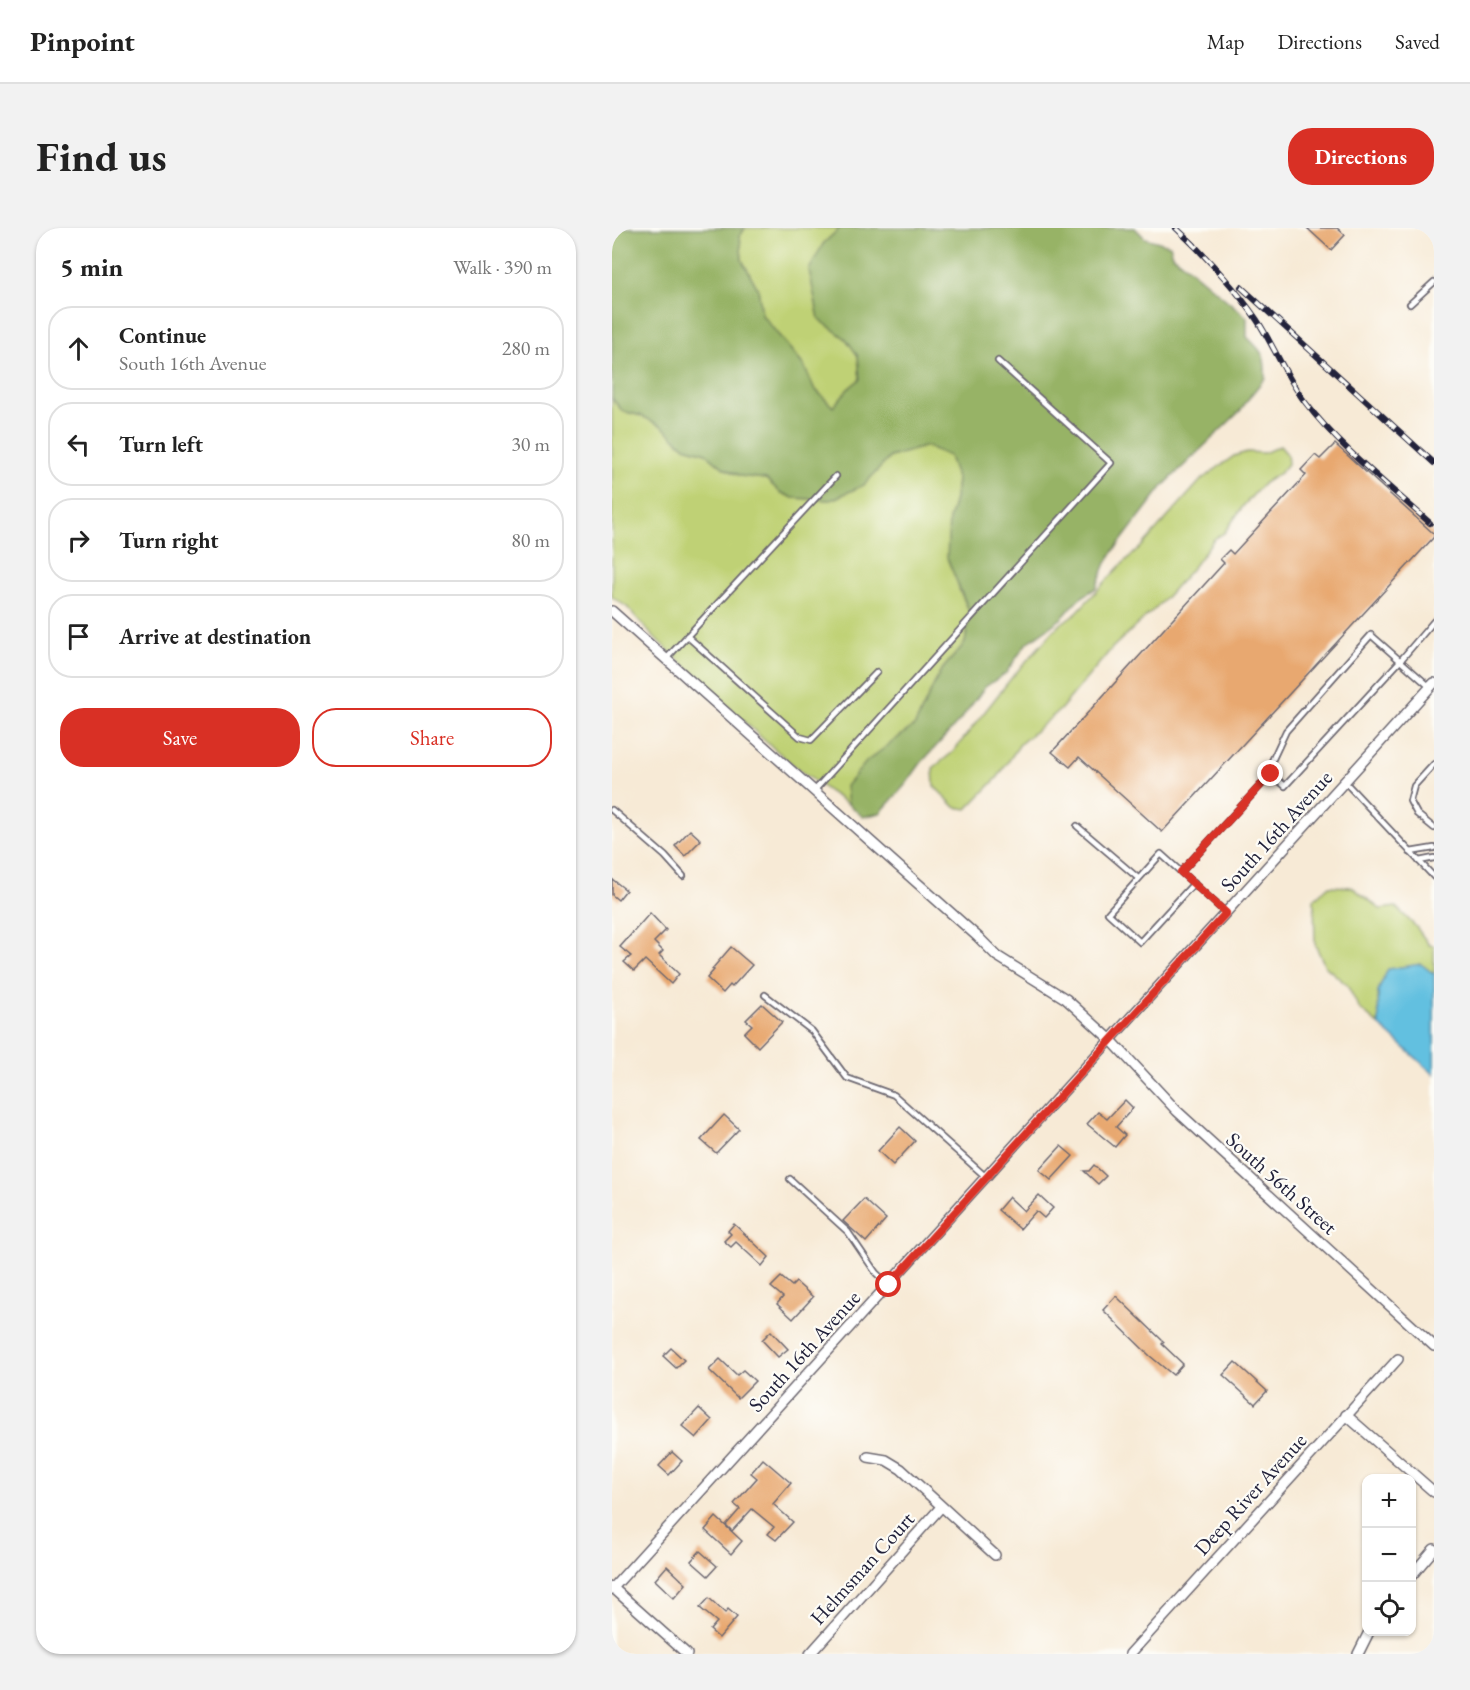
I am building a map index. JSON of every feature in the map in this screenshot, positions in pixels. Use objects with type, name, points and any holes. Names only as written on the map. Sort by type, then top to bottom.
[{"type":"street","name":"South 56th Street","points":[[612,611],[997,956],[1066,999],[1111,1040],[1177,1112],[1434,1346]]},
{"type":"street","name":"South 16th Avenue","points":[[612,1588],[1432,685]]},
{"type":"street","name":"Deep River Avenue","points":[[1130,1654],[1398,1359]]},
{"type":"street","points":[[1346,1415],[1434,1492]]},
{"type":"street","points":[[868,1457],[886,1460],[901,1469],[995,1555]]},
{"type":"street","name":"Helmsman Court","points":[[815,1652],[941,1506]]},
{"type":"street","points":[[1416,1570],[1434,1549]]},
{"type":"street","points":[[612,1588],[687,1654]]},
{"type":"street","points":[[1358,1654],[1367,1636]]},
{"type":"lane","points":[[1410,304],[1434,282]]},
{"type":"lane","points":[[814,791],[1111,463],[998,361]]},
{"type":"lane","points":[[666,659],[836,476]]},
{"type":"lane","points":[[1271,774],[1285,786],[1434,621]]},
{"type":"lane","points":[[1181,872],[1271,774],[1271,763],[1286,731],[1371,635],[1432,685]]},
{"type":"lane","points":[[687,636],[800,737],[811,740],[877,672]]},
{"type":"lane","points":[[1434,764],[1414,786],[1410,801],[1417,814],[1434,828]]},
{"type":"lane","points":[[1345,782],[1434,877]]},
{"type":"lane","points":[[612,810],[665,856],[683,876]]},
{"type":"lane","points":[[1077,826],[1138,878]]},
{"type":"lane","points":[[1410,852],[1434,848]]},
{"type":"lane","points":[[1194,884],[1140,942],[1108,913],[1161,854],[1226,913]]},
{"type":"lane","points":[[1419,861],[1434,858]]},
{"type":"lane","points":[[765,995],[812,1031],[847,1078],[894,1095],[986,1177]]},
{"type":"lane","points":[[790,1179],[848,1232],[876,1273],[889,1285]]},
{"type":"green space","points":[[612,228],[745,228],[740,236],[742,260],[758,289],[762,315],[804,366],[814,388],[833,407],[860,379],[858,356],[846,339],[819,319],[809,270],[823,244],[840,228],[1135,228],[1145,238],[1170,245],[1173,255],[1247,317],[1247,337],[1262,355],[1265,364],[1265,378],[1240,411],[1163,486],[1115,549],[1106,563],[1096,588],[1079,599],[1062,618],[1026,644],[1006,673],[985,687],[961,719],[880,813],[863,817],[848,804],[846,786],[867,761],[915,725],[940,672],[965,643],[970,613],[947,558],[949,520],[955,499],[957,479],[949,456],[927,446],[890,457],[864,485],[831,500],[793,498],[780,492],[766,479],[741,476],[724,468],[706,453],[685,447],[662,426],[642,416],[622,411],[612,398]]},
{"type":"green space","points":[[745,228],[840,228],[823,244],[819,319],[846,339],[858,355],[860,379],[833,407],[814,388],[804,366],[762,315],[758,289],[742,260],[740,236]]},
{"type":"green space","points":[[612,398],[622,411],[642,416],[662,426],[685,447],[706,453],[724,468],[740,476],[766,479],[780,492],[793,498],[831,500],[864,485],[890,457],[927,446],[949,456],[957,479],[955,499],[949,520],[959,589],[970,613],[965,643],[940,672],[915,725],[847,786],[848,804],[802,772],[765,741],[653,636],[627,607],[612,597]]},
{"type":"green space","points":[[1280,446],[1287,454],[1288,464],[1280,473],[1264,483],[1244,505],[1224,533],[1214,539],[1162,602],[1113,647],[1060,710],[1020,744],[998,777],[967,809],[955,807],[934,786],[933,768],[953,752],[1013,676],[1058,626],[1077,612],[1142,546],[1202,479],[1234,456],[1247,452],[1264,453]]},
{"type":"green space","points":[[1329,886],[1352,887],[1380,909],[1396,907],[1417,928],[1429,945],[1434,946],[1434,974],[1420,964],[1378,991],[1379,1025],[1359,1008],[1347,985],[1325,966],[1315,944],[1314,899]]},
{"type":"water","points":[[1421,964],[1434,974],[1434,1074],[1379,1025],[1378,991],[1388,969]]},
{"type":"building","points":[[1307,228],[1337,228],[1345,235],[1331,250]]},
{"type":"building","points":[[1335,444],[1434,534],[1434,537],[1162,832],[1079,757],[1070,767],[1052,752],[1224,563],[1220,559],[1229,550],[1233,554],[1306,475],[1301,470],[1315,455],[1320,459]]},
{"type":"building","points":[[690,830],[701,840],[685,856],[675,846]]},
{"type":"building","points":[[612,879],[626,890],[618,900],[612,895]]},
{"type":"building","points":[[650,913],[666,930],[654,942],[663,951],[659,955],[679,974],[671,984],[645,960],[634,971],[624,962],[631,956],[620,947]]},
{"type":"building","points":[[731,947],[752,965],[732,987],[730,985],[723,993],[707,978]]},
{"type":"building","points":[[762,1004],[782,1022],[758,1047],[744,1033],[752,1025],[746,1020]]},
{"type":"building","points":[[1125,1100],[1133,1108],[1116,1127],[1125,1135],[1115,1147],[1087,1124],[1098,1112],[1107,1119]]},
{"type":"building","points":[[724,1115],[739,1129],[716,1153],[701,1140]]},
{"type":"building","points":[[900,1127],[915,1141],[893,1165],[878,1151]]},
{"type":"building","points":[[1061,1146],[1073,1156],[1051,1180],[1039,1170]]},
{"type":"building","points":[[1094,1165],[1106,1176],[1098,1184],[1084,1171],[1089,1171]]},
{"type":"building","points":[[1039,1195],[1053,1208],[1044,1218],[1036,1211],[1020,1229],[998,1210],[1009,1197],[1024,1211]]},
{"type":"building","points":[[864,1199],[886,1219],[866,1242],[843,1221]]},
{"type":"building","points":[[734,1224],[769,1257],[762,1266],[736,1242],[731,1247],[724,1241],[731,1234],[728,1231]]},
{"type":"building","points":[[781,1277],[792,1286],[796,1282],[813,1297],[793,1319],[777,1304],[783,1297],[771,1287]]},
{"type":"building","points":[[1116,1296],[1164,1342],[1162,1344],[1183,1364],[1173,1375],[1103,1310]]},
{"type":"building","points":[[771,1331],[788,1349],[778,1357],[762,1340]]},
{"type":"building","points":[[671,1348],[684,1360],[676,1368],[663,1356]]},
{"type":"building","points":[[720,1359],[737,1375],[743,1370],[755,1381],[738,1398],[709,1370]]},
{"type":"building","points":[[1235,1362],[1267,1391],[1255,1404],[1223,1375]]},
{"type":"building","points":[[699,1408],[712,1420],[696,1438],[682,1426]]},
{"type":"building","points":[[672,1452],[682,1461],[669,1475],[659,1466]]},
{"type":"building","points":[[763,1459],[791,1483],[773,1504],[793,1522],[776,1540],[768,1534],[774,1527],[752,1509],[732,1531],[726,1525],[740,1509],[734,1504],[757,1478],[751,1473]]},
{"type":"building","points":[[716,1517],[742,1541],[731,1554],[705,1530]]},
{"type":"building","points":[[700,1551],[717,1566],[708,1576],[691,1561]]},
{"type":"building","points":[[667,1566],[686,1584],[674,1598],[655,1580]]},
{"type":"building","points":[[709,1598],[725,1613],[728,1609],[737,1617],[719,1638],[710,1630],[717,1622],[700,1608]]},
{"type":"railway","points":[[1176,228],[1194,245]]},
{"type":"railway","points":[[1189,240],[1249,309],[1298,392],[1318,419],[1365,466],[1430,523]]},
{"type":"railway","points":[[1241,287],[1434,463]]},
{"type":"route","points":[[889,1285],[1226,913],[1181,872],[1271,774]]}]
